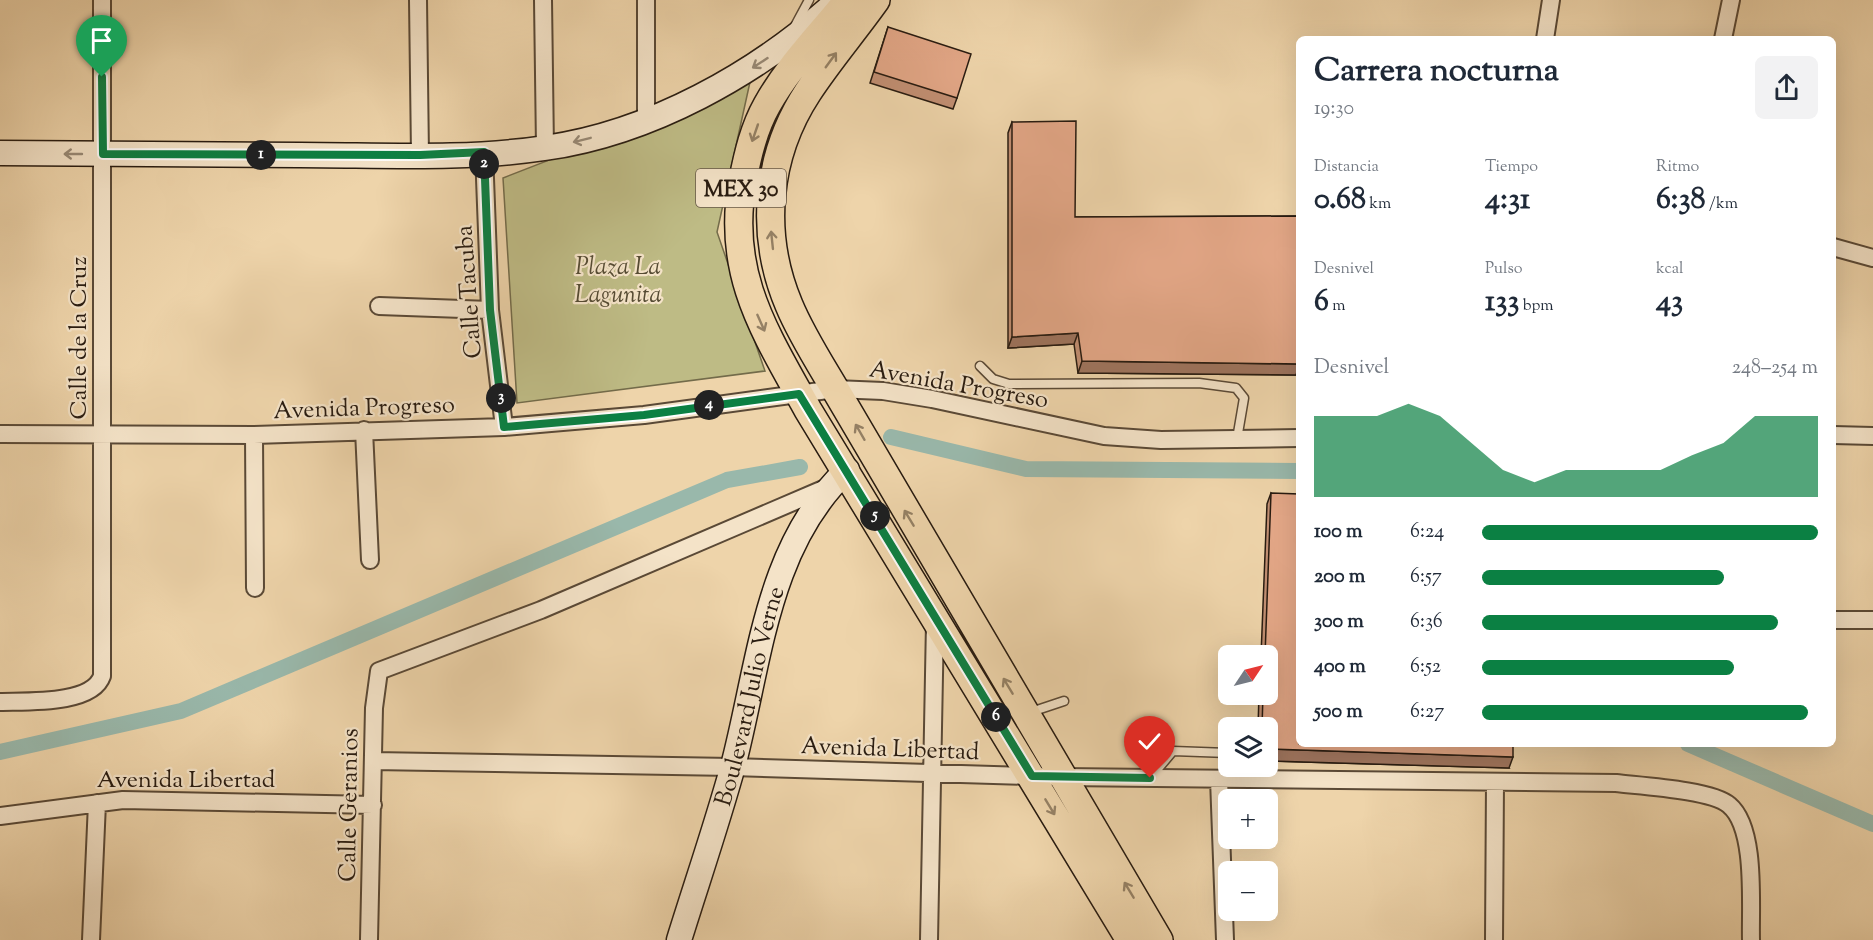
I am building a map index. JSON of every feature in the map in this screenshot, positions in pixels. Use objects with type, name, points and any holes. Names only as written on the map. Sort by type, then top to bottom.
[{"type":"main road","points":[[0,153],[420,155],[545,148],[582,140],[646,119],[720,86],[786,44],[838,0]]},
{"type":"main road","name":"MEX 30","points":[[848,0],[793,67],[766,105],[746,161],[739,208],[738,244],[750,298],[776,354],[804,402],[839,472],[935,615],[1130,940]]},
{"type":"main road","name":"MEX 30","points":[[876,0],[807,93],[776,161],[770,198],[771,239],[783,291],[879,465],[1159,940]]},
{"type":"main road","name":"Boulevard Julio Verne","points":[[679,940],[732,767],[771,600],[784,561],[800,528],[839,472]]},
{"type":"street","name":"Calle de la Cruz","points":[[0,702],[81,695],[96,688],[102,676],[102,0]]},
{"type":"street","points":[[418,0],[420,155]]},
{"type":"street","points":[[543,0],[545,148]]},
{"type":"street","points":[[646,0],[646,119]]},
{"type":"street","points":[[1545,36],[1551,0]]},
{"type":"street","points":[[1724,36],[1731,0]]},
{"type":"street","name":"Calle Tacuba","points":[[484,152],[490,310],[504,427]]},
{"type":"street","points":[[1836,248],[1873,258]]},
{"type":"street","points":[[379,306],[490,310]]},
{"type":"street","name":"Avenida Progreso","points":[[0,434],[254,435],[504,427],[804,402],[838,394],[883,391],[932,399],[1104,436],[1161,440],[1296,438]]},
{"type":"street","points":[[364,430],[370,560]]},
{"type":"street","points":[[254,435],[255,588]]},
{"type":"street","points":[[1836,435],[1873,436]]},
{"type":"street","name":"Calle Geranios","points":[[369,940],[375,700],[379,671],[541,610],[839,472]]},
{"type":"street","points":[[929,940],[935,615]]},
{"type":"street","points":[[1836,620],[1873,620]]},
{"type":"street","name":"Avenida Libertad","points":[[373,761],[732,767],[1062,777],[1616,783],[1667,789],[1728,803],[1743,827],[1751,940]]},
{"type":"street","points":[[1220,779],[1226,940]]},
{"type":"street","points":[[1494,940],[1495,782]]},
{"type":"street","name":"Avenida Libertad","points":[[0,816],[97,803],[150,800],[373,804]]},
{"type":"street","points":[[91,940],[97,803]]},
{"type":"lane","points":[[786,44],[809,0]]},
{"type":"lane","points":[[980,366],[993,379],[1009,384],[1198,383],[1236,388],[1245,398],[1237,439]]},
{"type":"lane","points":[[1025,714],[1064,701]]},
{"type":"lane","points":[[1150,778],[1173,751],[1218,753]]},
{"type":"green space","name":"Plaza La Lagunita","points":[[750,82],[717,232],[765,371],[517,403],[503,178]]},
{"type":"building","points":[[888,27],[971,54],[957,98],[874,72]]},
{"type":"building","points":[[1076,121],[1075,217],[1296,216],[1296,364],[1082,361],[1078,333],[1012,337],[1012,122]]},
{"type":"building","points":[[1271,493],[1296,494],[1296,747],[1513,747],[1513,757],[1278,749],[1278,717],[1262,717],[1263,705],[1278,705],[1278,645],[1265,645]]},
{"type":"waterway","points":[[891,437],[1026,469],[1296,471]]},
{"type":"waterway","points":[[0,752],[181,711],[727,480],[800,467]]},
{"type":"waterway","points":[[1695,747],[1873,824]]},
{"type":"route","points":[[102,77],[103,154],[420,155],[484,152],[490,310],[504,427],[644,415],[799,394],[1032,776],[1150,778]]}]
